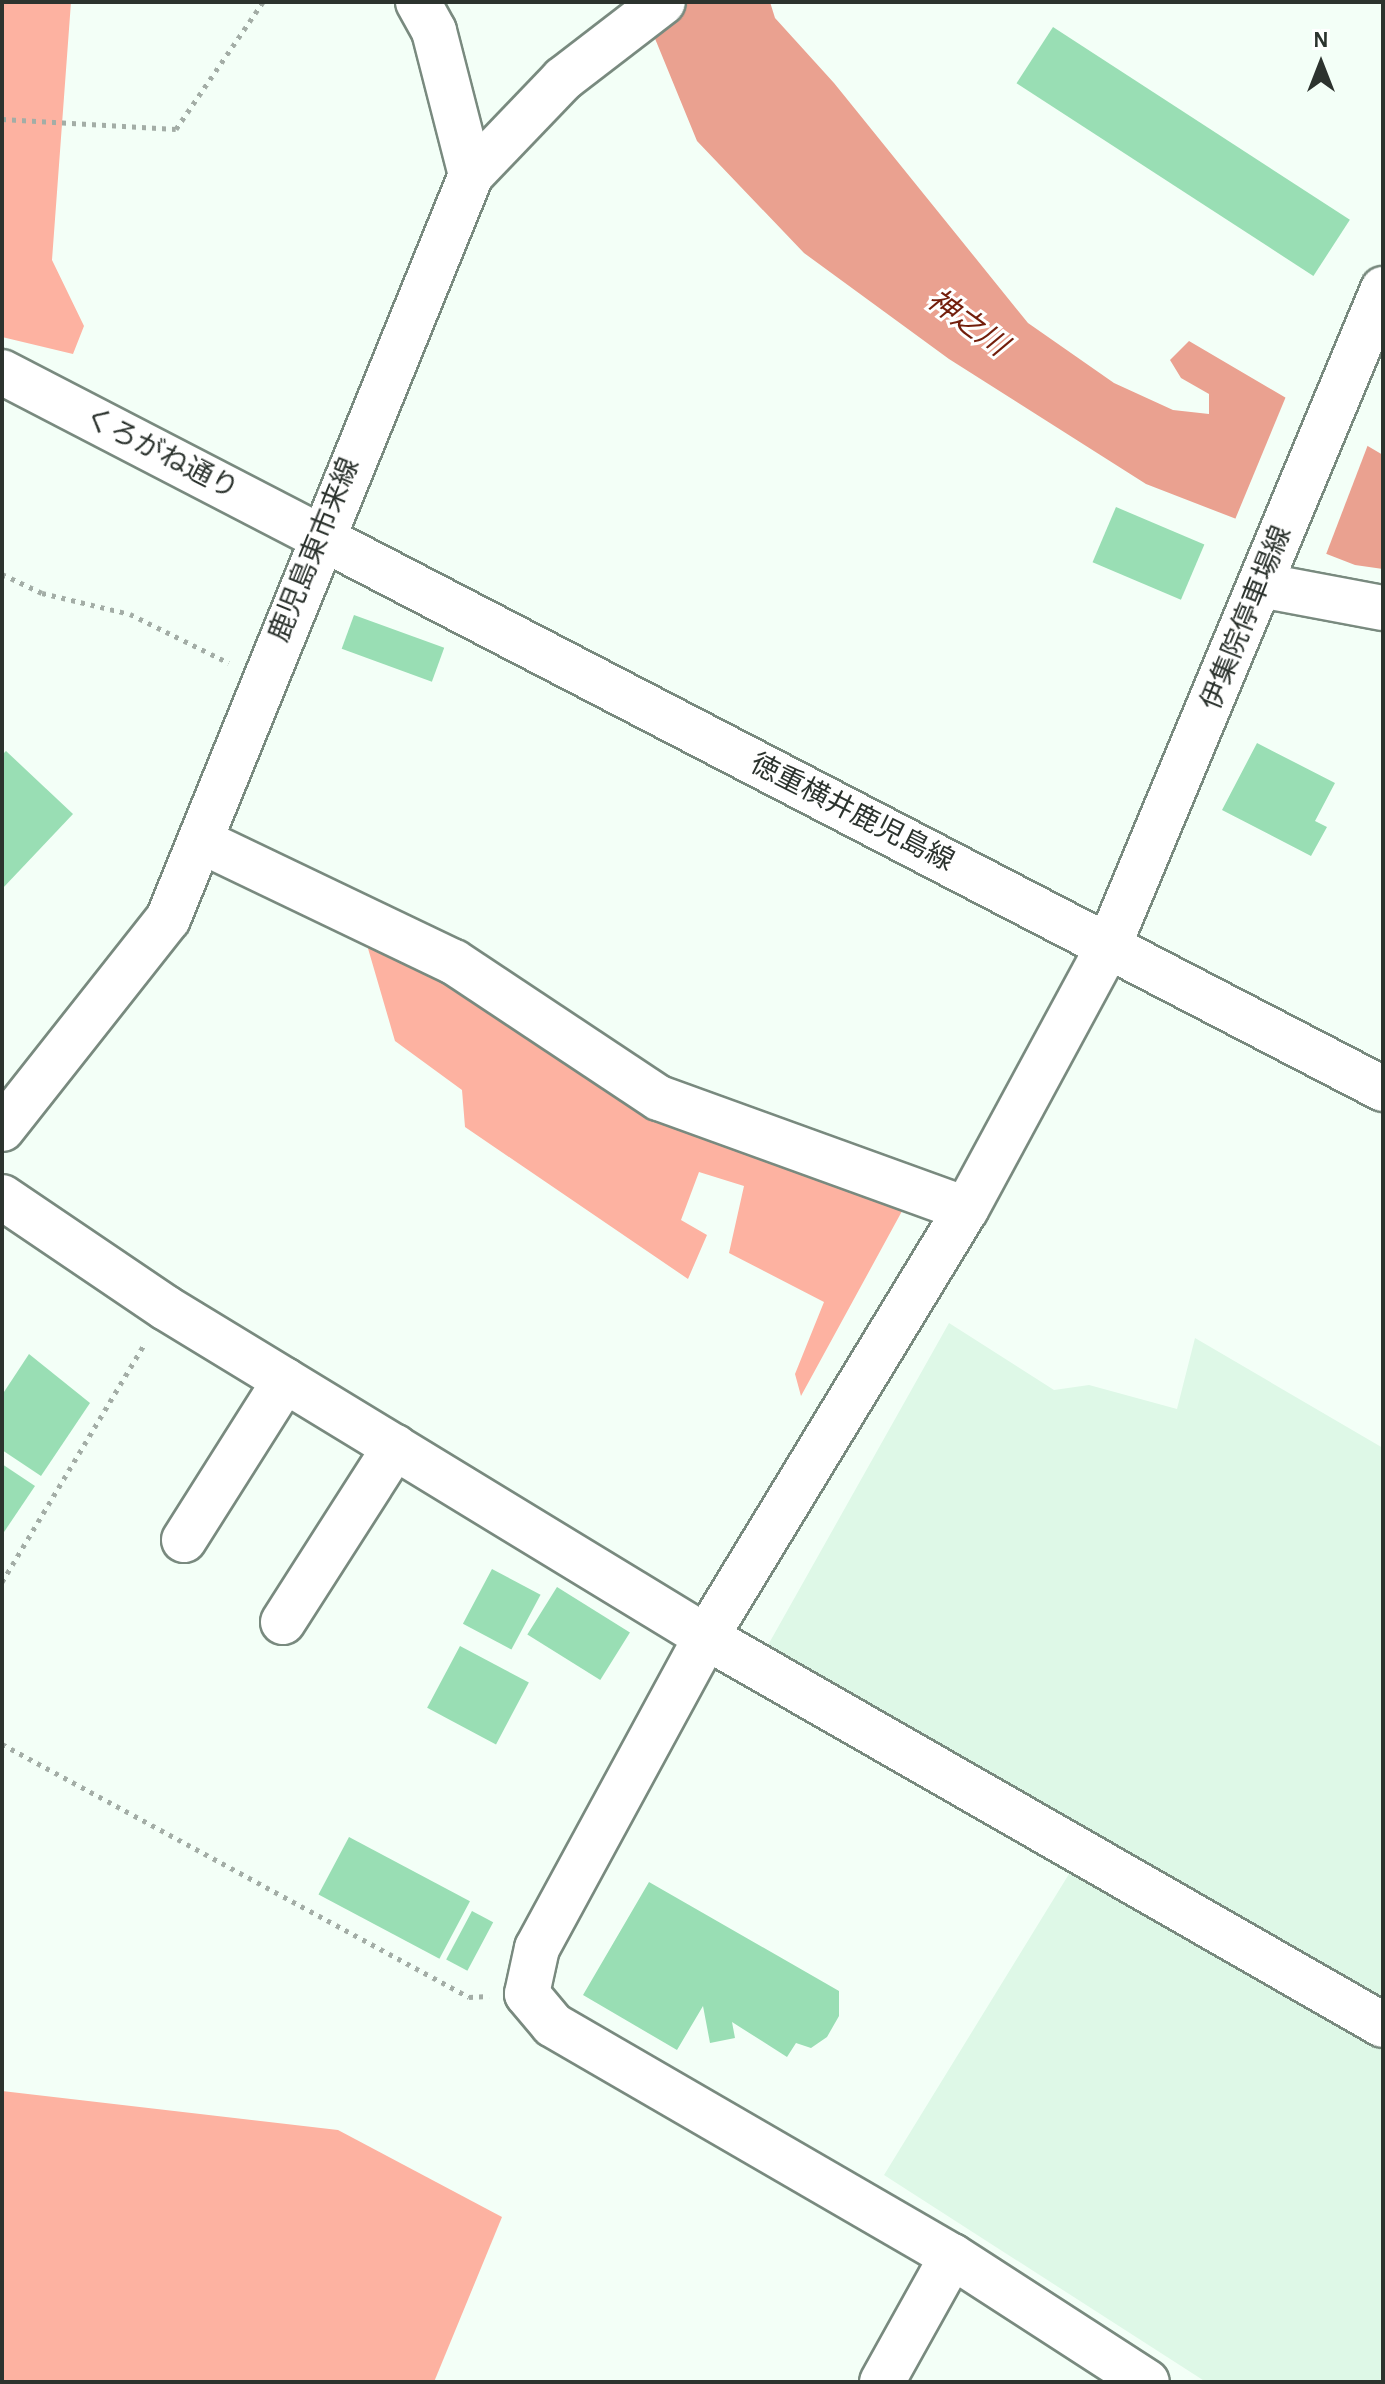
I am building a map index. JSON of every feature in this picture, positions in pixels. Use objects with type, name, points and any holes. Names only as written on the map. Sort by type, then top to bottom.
[{"type":"street","points":[[418,2],[434,31],[471,175]]},
{"type":"street","name":"鹿児島東市来線","points":[[2,1129],[168,919],[203,842],[262,680],[471,175],[530,111],[613,39],[663,2]]},
{"type":"street","name":"伊集院停車場線","points":[[527,1994],[537,1948],[706,1637],[966,1209],[1109,945],[1372,321]]},
{"type":"street","name":"くろがね通り","points":[[2,372],[320,537]]},
{"type":"street","name":"徳重横井鹿児島線","points":[[320,537],[1383,1089]]},
{"type":"street","points":[[1264,574],[1383,608]]},
{"type":"street","points":[[203,842],[454,962],[659,1098],[966,1209]]},
{"type":"street","points":[[2,1197],[166,1308],[706,1637],[1383,2025]]},
{"type":"street","points":[[184,1540],[285,1380]]},
{"type":"street","points":[[283,1622],[395,1447]]},
{"type":"street","points":[[527,1994],[553,2025],[952,2256],[1147,2382]]},
{"type":"street","points":[[882,2382],[952,2256]]},
{"type":"path","points":[[2,119],[176,129],[263,2]]},
{"type":"path","points":[[2,574],[42,593],[130,614],[262,680]]},
{"type":"path","points":[[2,1582],[166,1308]]},
{"type":"path","points":[[2,1744],[469,1997],[527,1994]]},
{"type":"shaded area","points":[[2,2],[71,2],[52,260],[84,326],[73,354],[2,337]]},
{"type":"shaded area","points":[[367,945],[445,977],[907,1202],[801,1396],[795,1374],[824,1302],[729,1253],[744,1186],[699,1172],[681,1220],[707,1235],[688,1279],[465,1127],[462,1090],[395,1041]]},
{"type":"shaded area","points":[[949,1323],[1054,1390],[1089,1385],[1177,1409],[1195,1338],[1383,1448],[1383,2382],[1206,2382],[884,2175],[1069,1874],[745,1686]]},
{"type":"shaded area","points":[[2,2091],[338,2130],[502,2217],[434,2382],[2,2382]]},
{"type":"water","name":"神之川","points":[[640,2],[770,2],[775,18],[834,83],[1028,323],[1114,383],[1173,410],[1209,414],[1209,394],[1181,378],[1170,360],[1189,341],[1383,455],[1383,569],[1355,565],[1146,484],[949,359],[804,253],[697,141]]},
{"type":"pier","points":[[1287,394],[1369,442],[1325,557],[1234,522]]},
{"type":"building","points":[[1053,27],[1350,220],[1313,276],[1017,83]]},
{"type":"building","points":[[1116,507],[1204,545],[1181,600],[1093,562]]},
{"type":"building","points":[[354,615],[444,648],[432,682],[342,649]]},
{"type":"building","points":[[1257,743],[1335,783],[1315,821],[1327,827],[1311,856],[1222,810]]},
{"type":"building","points":[[6,751],[73,814],[2,889],[2,755]]},
{"type":"building","points":[[29,1354],[90,1403],[41,1476],[2,1450],[2,1395]]},
{"type":"building","points":[[2,1464],[35,1486],[2,1535]]},
{"type":"building","points":[[492,1569],[541,1595],[511,1650],[463,1624]]},
{"type":"building","points":[[557,1587],[630,1633],[600,1680],[527,1634]]},
{"type":"building","points":[[460,1646],[529,1683],[496,1744],[427,1708]]},
{"type":"building","points":[[349,1837],[470,1901],[439,1959],[318,1894]]},
{"type":"building","points":[[649,1882],[839,1991],[839,2016],[827,2037],[811,2048],[796,2043],[787,2057],[732,2022],[735,2038],[710,2043],[703,2006],[677,2050],[583,1995]]},
{"type":"building","points":[[472,1911],[493,1922],[467,1971],[446,1960]]}]
